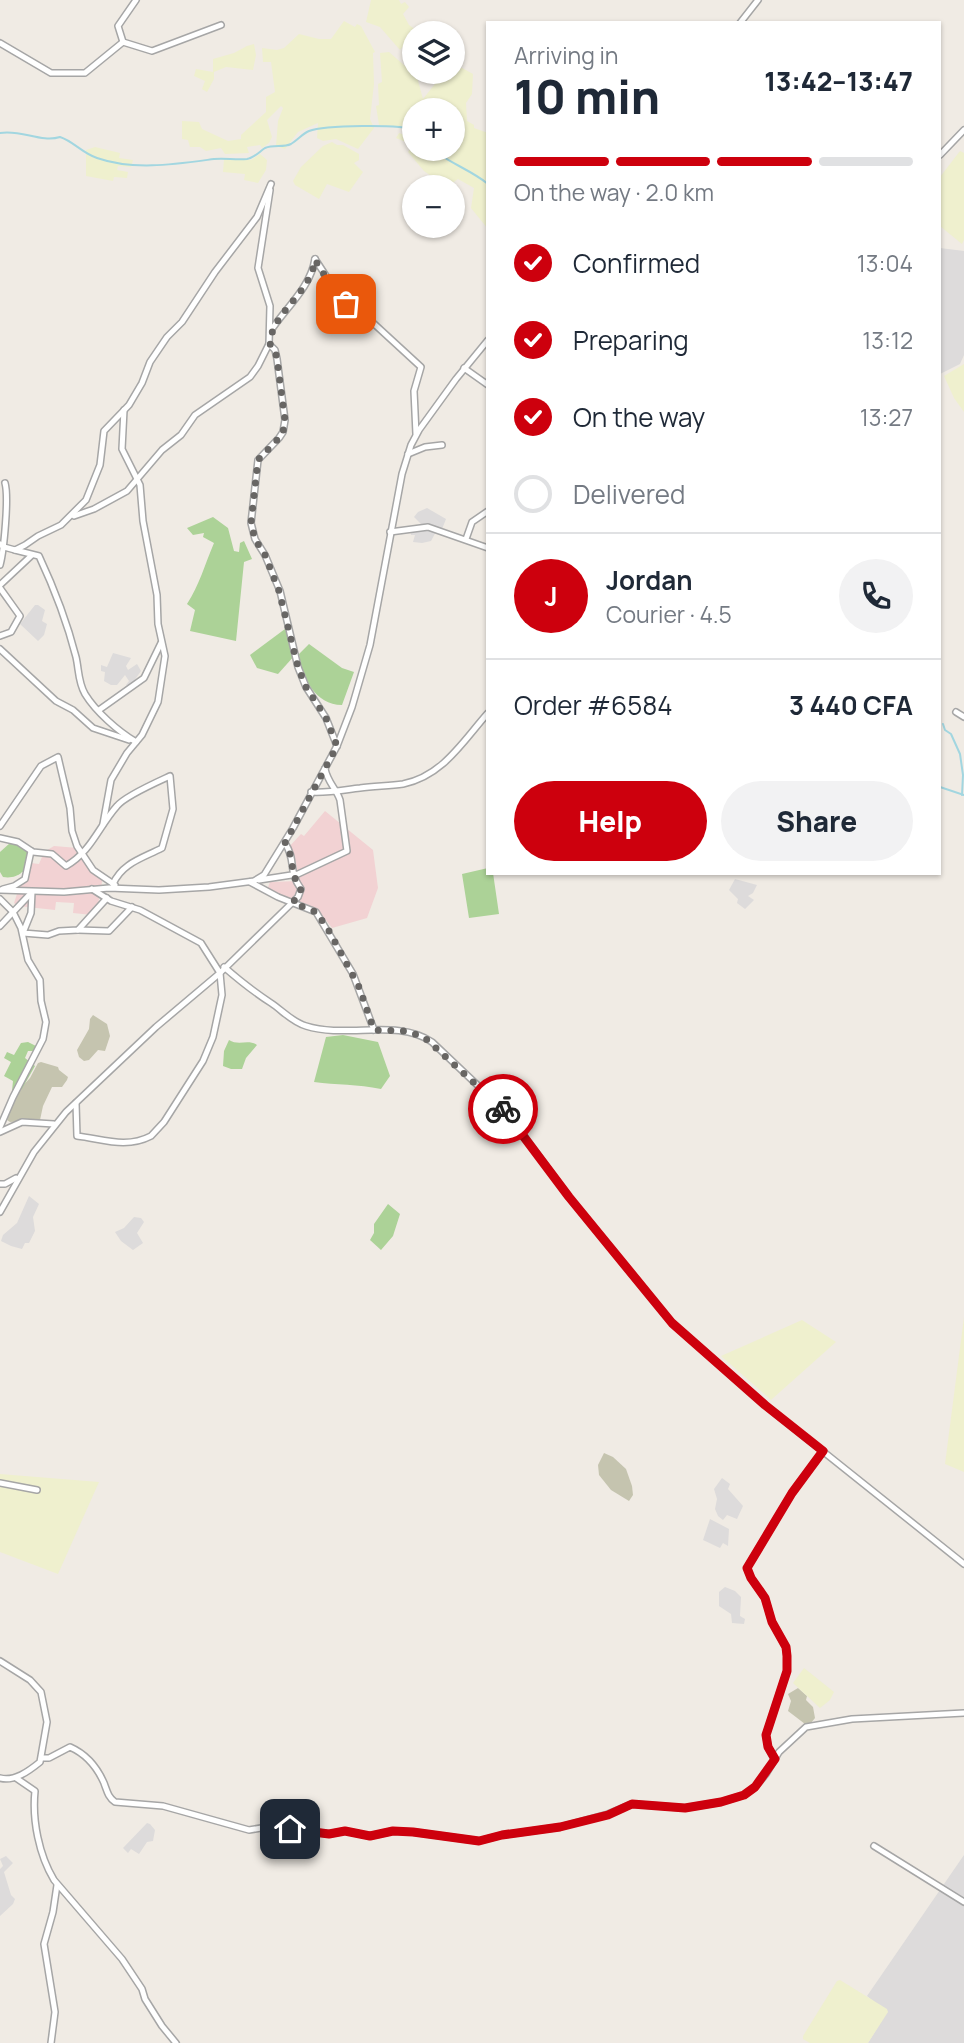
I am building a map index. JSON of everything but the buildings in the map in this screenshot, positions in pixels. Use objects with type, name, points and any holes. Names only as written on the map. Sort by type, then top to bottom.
[{"type":"street","points":[[123,42],[118,26],[136,0]]},
{"type":"street","points":[[742,21],[758,0]]},
{"type":"street","points":[[123,42],[152,51],[221,24]]},
{"type":"street","points":[[0,43],[51,73],[85,73],[123,42]]},
{"type":"street","points":[[941,154],[964,130]]},
{"type":"street","points":[[15,550],[61,525],[86,500],[97,476],[104,430],[124,410],[139,389],[150,362],[167,337],[182,322],[215,272],[257,217],[271,184],[258,268],[270,306],[270,344],[250,377],[195,415],[181,435],[162,450],[144,470],[138,481],[118,497],[70,517]]},
{"type":"street","points":[[270,332],[303,290],[313,272],[315,260],[341,299],[371,321],[421,367],[414,391],[417,411],[415,436]]},
{"type":"street","points":[[259,880],[285,843],[325,769],[352,707],[370,645],[407,454],[415,436],[486,342]]},
{"type":"street","points":[[270,344],[275,350],[286,415],[283,432],[258,460],[251,523],[255,539],[265,555],[279,591],[298,667],[306,687],[326,718],[337,746]]},
{"type":"street","points":[[464,368],[486,384]]},
{"type":"street","points":[[103,824],[111,780],[142,735],[158,702],[165,656],[144,521],[144,502],[138,481],[122,449],[124,410]]},
{"type":"street","points":[[407,454],[425,447],[442,445]]},
{"type":"street","points":[[0,565],[7,496],[5,483]]},
{"type":"street","points":[[466,539],[472,522],[486,512]]},
{"type":"street","points":[[390,532],[428,527],[486,547]]},
{"type":"street","points":[[2,545],[39,556],[54,586],[77,660],[80,685],[99,710],[136,742]]},
{"type":"street","points":[[0,635],[11,632],[20,616],[0,586],[32,555]]},
{"type":"street","points":[[99,710],[144,678],[162,639]]},
{"type":"street","points":[[0,649],[56,701],[73,710],[93,728],[136,742]]},
{"type":"street","points":[[956,712],[964,716]]},
{"type":"street","points":[[311,792],[338,792],[403,784],[435,771],[457,751],[486,715]]},
{"type":"street","points":[[0,826],[41,766],[58,757],[70,808],[73,836],[81,855],[93,870],[122,888]]},
{"type":"street","points":[[0,890],[159,890],[250,882],[292,876],[312,869],[347,851],[338,792],[327,780],[325,769]]},
{"type":"street","points":[[0,838],[18,842],[31,851],[52,854],[66,866],[93,842],[103,824],[124,799],[170,776],[173,808],[162,848],[142,855],[122,869],[113,884]]},
{"type":"street","points":[[0,1212],[19,1175],[56,1124],[156,1027],[293,903],[301,891],[292,876],[293,858],[285,843]]},
{"type":"street","points":[[0,890],[25,879],[31,851]]},
{"type":"street","points":[[250,882],[316,912],[359,987],[374,1030]]},
{"type":"street","points":[[92,889],[201,943],[222,970],[305,1026],[349,1032],[374,1030],[418,1033],[437,1047],[508,1114],[569,1197],[672,1323],[765,1405],[964,1564]]},
{"type":"street","points":[[0,926],[32,892]]},
{"type":"street","points":[[23,933],[31,913],[32,892]]},
{"type":"street","points":[[79,930],[107,898]]},
{"type":"street","points":[[0,899],[13,912],[23,933],[28,960],[40,980],[46,1030],[0,1129]]},
{"type":"street","points":[[23,933],[48,935],[59,931],[109,931],[132,908]]},
{"type":"street","points":[[76,1103],[77,1136],[125,1143],[142,1140],[155,1133],[203,1061],[213,1037],[222,995],[222,970]]},
{"type":"street","points":[[0,1129],[22,1122],[56,1124]]},
{"type":"street","points":[[0,1184],[10,1182],[19,1175]]},
{"type":"street","points":[[775,1759],[768,1747],[766,1735],[787,1671],[786,1647],[772,1622],[765,1598],[747,1568],[792,1493],[823,1451]]},
{"type":"street","points":[[0,1483],[37,1490]]},
{"type":"street","points":[[0,1661],[30,1681],[41,1692],[47,1717],[42,1758],[34,1767],[16,1778],[0,1778]]},
{"type":"street","points":[[42,1758],[49,1758],[70,1747],[91,1761],[109,1797],[115,1802],[163,1806],[249,1830],[275,1826],[329,1834],[345,1831],[370,1836],[393,1831],[479,1841],[560,1827],[608,1815],[632,1804],[685,1808],[744,1795],[755,1787],[779,1752],[802,1730],[826,1722],[929,1713],[964,1713]]},
{"type":"street","points":[[16,1778],[35,1791],[35,1819],[46,1867],[57,1884],[122,1959],[162,2026],[176,2043]]},
{"type":"street","points":[[874,1846],[964,1902]]},
{"type":"street","points":[[51,2043],[55,2012],[44,1944],[57,1884]]},
{"type":"shaded area","points":[[371,0],[399,0],[401,4],[405,2],[409,7],[403,14],[407,21],[402,21],[400,50],[380,27],[366,22]]},
{"type":"shaded area","points":[[344,21],[355,27],[357,24],[361,26],[375,52],[370,119],[374,128],[358,149],[336,139],[323,141],[317,138],[318,123],[298,132],[285,149],[276,146],[278,121],[283,108],[281,106],[267,120],[272,137],[269,143],[262,148],[260,145],[247,147],[249,153],[225,154],[221,148],[206,151],[200,147],[190,147],[188,140],[182,139],[182,121],[199,122],[202,129],[228,141],[241,139],[241,135],[266,112],[266,97],[275,92],[271,62],[263,62],[262,48],[284,48],[299,34],[331,39]]},
{"type":"shaded area","points":[[254,44],[256,55],[253,70],[226,67],[214,72],[214,79],[207,92],[202,89],[205,81],[194,76],[196,69],[213,72],[213,59]]},
{"type":"shaded area","points":[[389,52],[402,63],[402,84],[419,84],[423,98],[402,98],[402,127],[379,125],[376,106],[379,105],[378,84],[382,82],[380,53]]},
{"type":"shaded area","points":[[465,70],[473,74],[472,94],[466,103],[467,121],[474,125],[474,128],[486,132],[486,227],[471,208],[474,188],[465,183],[465,175],[430,175],[416,161],[465,161],[465,98],[424,98],[435,84],[465,84]]},
{"type":"shaded area","points":[[332,142],[359,154],[359,160],[354,163],[363,172],[349,192],[327,184],[319,199],[295,185],[293,181],[301,167],[323,146]]},
{"type":"shaded area","points":[[95,147],[120,153],[119,158],[133,160],[131,167],[118,166],[117,170],[128,172],[127,178],[114,177],[113,181],[86,176],[86,150]]},
{"type":"shaded area","points":[[960,151],[964,153],[962,244],[941,227],[941,176]]},
{"type":"shaded area","points":[[260,154],[267,160],[266,170],[258,183],[244,180],[245,174],[223,172],[224,159],[251,160]]},
{"type":"shaded area","points":[[941,248],[964,251],[964,355],[960,364],[941,374]]},
{"type":"shaded area","points":[[964,364],[964,412],[944,376]]},
{"type":"shaded area","points":[[427,508],[446,519],[442,529],[438,528],[431,541],[413,542],[415,535],[411,535],[410,527],[422,525],[414,517]]},
{"type":"shaded area","points":[[35,605],[45,610],[42,621],[47,624],[44,635],[38,641],[20,624]]},
{"type":"shaded area","points":[[113,653],[131,658],[126,666],[128,670],[137,664],[141,671],[129,688],[125,675],[117,685],[104,681],[105,672],[101,671],[101,665],[107,667]]},
{"type":"shaded area","points":[[325,811],[373,850],[378,888],[367,918],[332,928],[319,911],[267,890],[270,882],[298,881],[296,862],[288,848],[301,834],[304,836]]},
{"type":"shaded area","points":[[54,846],[78,848],[87,862],[103,876],[98,905],[94,906],[92,915],[73,913],[74,903],[56,902],[55,910],[18,906],[14,903],[31,863],[39,864],[44,852]]},
{"type":"shaded area","points":[[735,879],[757,885],[748,896],[754,900],[745,909],[737,903],[738,899],[729,890]]},
{"type":"shaded area","points":[[93,1015],[107,1024],[110,1036],[105,1051],[98,1050],[89,1060],[84,1061],[77,1050],[89,1029]]},
{"type":"shaded area","points":[[41,1062],[58,1067],[68,1077],[67,1080],[62,1087],[52,1087],[40,1120],[10,1122],[7,1120],[19,1090]]},
{"type":"shaded area","points":[[29,1196],[39,1204],[33,1217],[35,1231],[29,1243],[25,1243],[22,1249],[1,1241],[3,1235],[17,1223]]},
{"type":"shaded area","points":[[134,1217],[141,1218],[144,1222],[137,1233],[143,1243],[133,1250],[121,1241],[115,1232],[124,1228]]},
{"type":"shaded area","points":[[964,1317],[964,1472],[945,1464]]},
{"type":"shaded area","points":[[802,1320],[836,1342],[771,1400],[721,1356]]},
{"type":"shaded area","points":[[604,1453],[626,1469],[633,1495],[629,1501],[611,1490],[599,1475],[598,1465]]},
{"type":"shaded area","points":[[0,1474],[99,1482],[58,1574],[0,1552]]},
{"type":"shaded area","points":[[722,1478],[730,1484],[728,1489],[743,1506],[737,1519],[727,1515],[723,1520],[715,1509],[717,1499],[714,1489]]},
{"type":"shaded area","points":[[710,1519],[729,1529],[728,1546],[723,1543],[720,1548],[703,1540]]},
{"type":"shaded area","points":[[725,1587],[741,1597],[740,1616],[745,1619],[744,1624],[732,1623],[731,1614],[719,1606],[719,1592]]},
{"type":"shaded area","points":[[804,1668],[834,1692],[830,1700],[820,1708],[793,1683]]},
{"type":"shaded area","points":[[798,1688],[807,1696],[806,1700],[813,1707],[815,1718],[811,1723],[805,1724],[788,1711],[791,1701],[788,1694]]},
{"type":"shaded area","points":[[147,1823],[155,1830],[153,1841],[147,1842],[139,1854],[131,1849],[128,1853],[123,1848]]},
{"type":"shaded area","points":[[964,1855],[964,2043],[868,2043],[887,2012],[867,1996]]},
{"type":"shaded area","points":[[6,1856],[13,1863],[4,1872],[11,1895],[15,1899],[0,1916],[0,1869],[3,1866],[0,1859]]},
{"type":"shaded area","points":[[840,1980],[888,2012],[868,2043],[810,2043],[803,2039],[803,2036]]},
{"type":"green space","points":[[213,517],[228,528],[234,551],[239,552],[240,543],[244,541],[252,559],[244,562],[236,641],[190,631],[195,610],[187,604],[214,543],[203,537],[204,533],[193,535],[187,528]]},
{"type":"green space","points":[[289,626],[295,655],[278,674],[257,668],[250,655]]},
{"type":"green space","points":[[309,644],[342,668],[354,672],[342,705],[333,704],[317,695],[307,680],[299,654]]},
{"type":"green space","points":[[10,843],[20,845],[26,850],[28,863],[20,874],[3,877],[0,872],[0,852]]},
{"type":"green space","points":[[486,868],[486,875],[493,875],[499,914],[469,918],[462,874]]},
{"type":"green space","points":[[343,1035],[378,1042],[390,1076],[381,1089],[314,1082],[326,1037]]},
{"type":"green space","points":[[229,1040],[257,1045],[246,1058],[242,1069],[223,1066],[224,1051]]},
{"type":"green space","points":[[28,1042],[38,1047],[36,1051],[28,1051],[25,1058],[35,1066],[22,1089],[12,1091],[13,1081],[4,1076],[11,1062],[4,1058],[7,1052],[14,1055],[21,1043]]},
{"type":"green space","points":[[388,1204],[400,1214],[393,1236],[381,1250],[370,1240],[374,1233],[374,1224]]},
{"type":"waterway","points":[[0,133],[60,137],[97,158],[126,164],[156,165],[214,159],[247,159],[265,148],[291,144],[307,132],[317,129],[345,126],[402,128]]},
{"type":"waterway","points":[[451,161],[486,183]]},
{"type":"waterway","points":[[943,724],[960,754],[962,795]]},
{"type":"waterway","points":[[941,787],[964,795]]},
{"type":"way so far","points":[[346,304],[315,260],[313,272],[303,290],[270,332],[270,344],[275,350],[286,415],[283,432],[258,460],[251,511],[252,532],[265,555],[278,588],[298,667],[306,687],[332,730],[337,746],[285,843],[293,858],[292,876],[301,889],[293,903],[316,912],[328,929],[349,965],[374,1030],[418,1033],[437,1047],[503,1109]]},
{"type":"route","points":[[290,1829],[329,1834],[345,1831],[370,1836],[393,1831],[413,1832],[479,1841],[560,1827],[608,1815],[632,1804],[685,1808],[721,1802],[744,1795],[755,1787],[775,1759],[768,1747],[766,1735],[787,1671],[786,1647],[772,1622],[765,1598],[747,1568],[792,1493],[823,1451],[765,1405],[672,1323],[569,1197],[503,1109]]}]
